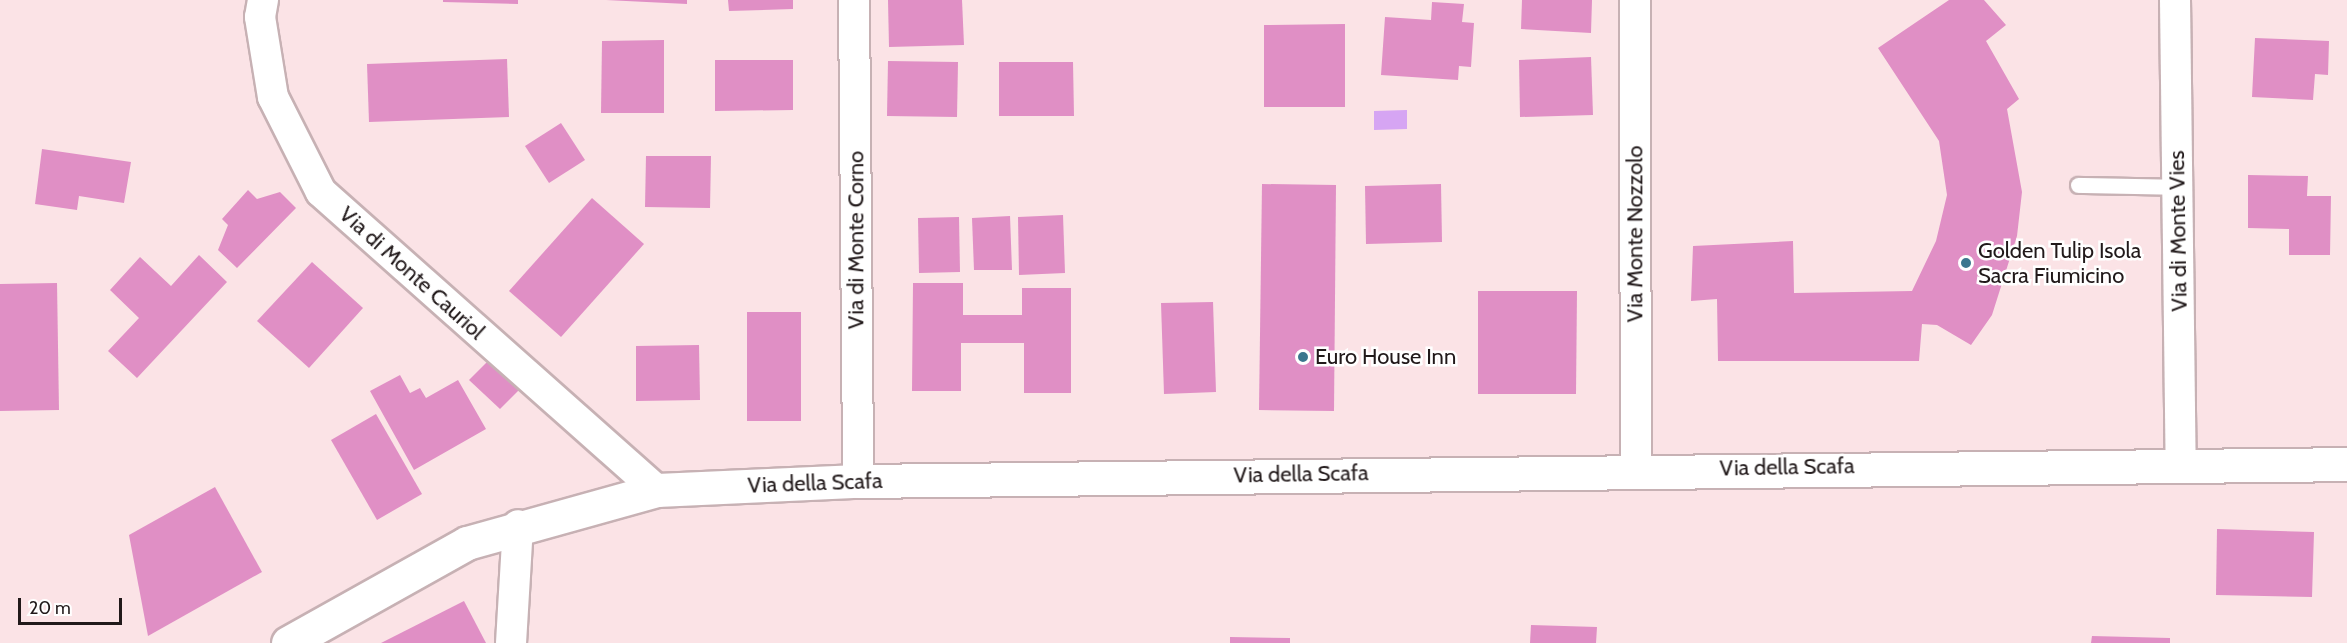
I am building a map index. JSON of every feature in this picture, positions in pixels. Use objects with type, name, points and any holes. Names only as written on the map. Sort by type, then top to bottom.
[{"type":"street","name":"Via di Monte Cauriol","points":[[262,0],[260,16],[273,97],[321,192],[657,490]]},
{"type":"street","name":"Via di Monte Corno","points":[[854,0],[858,481]]},
{"type":"street","name":"Via Monte Nozzolo","points":[[1635,0],[1636,469]]},
{"type":"street","name":"Via di Monte Vies","points":[[2175,0],[2181,463]]},
{"type":"street","name":"Via della Scafa","points":[[288,643],[411,570],[518,525],[657,490],[858,481],[1636,469],[2181,463],[2347,464]]},
{"type":"street","points":[[511,643],[518,525]]},
{"type":"lane","points":[[2078,185],[2178,187]]},
{"type":"shaded area","points":[[1407,110],[1407,129],[1374,130],[1374,111]]},
{"type":"building","points":[[443,0],[518,0],[518,4],[443,2]]},
{"type":"building","points":[[606,0],[687,0],[687,4]]},
{"type":"building","points":[[728,0],[793,0],[793,9],[729,11]]},
{"type":"building","points":[[888,0],[962,0],[964,45],[889,47]]},
{"type":"building","points":[[1522,0],[1592,0],[1591,33],[1521,29]]},
{"type":"building","points":[[1949,0],[1984,0],[2006,25],[1986,41],[2019,99],[2007,109],[2022,192],[2017,236],[1992,315],[1971,345],[1937,325],[1922,324],[1919,361],[1718,361],[1717,299],[1691,301],[1693,246],[1793,241],[1794,293],[1912,291],[1936,241],[1947,195],[1939,141],[1878,48]]},
{"type":"building","points":[[1432,2],[1464,4],[1462,22],[1474,23],[1471,67],[1459,66],[1458,80],[1381,75],[1385,17],[1431,20]]},
{"type":"building","points":[[1345,24],[1345,107],[1264,107],[1264,25]]},
{"type":"building","points":[[2255,38],[2329,41],[2328,75],[2315,74],[2313,100],[2252,97]]},
{"type":"building","points":[[664,40],[664,113],[601,113],[602,41]]},
{"type":"building","points":[[1591,57],[1593,115],[1520,117],[1519,60]]},
{"type":"building","points":[[507,59],[509,117],[369,122],[367,64]]},
{"type":"building","points":[[715,60],[793,60],[793,110],[715,111]]},
{"type":"building","points":[[888,61],[958,62],[957,117],[887,116]]},
{"type":"building","points":[[999,62],[1073,62],[1074,116],[999,116]]},
{"type":"building","points":[[561,123],[585,160],[549,183],[525,146]]},
{"type":"building","points":[[42,149],[131,162],[124,203],[79,196],[77,210],[35,204]]},
{"type":"building","points":[[646,156],[711,156],[710,208],[645,207]]},
{"type":"building","points":[[2248,175],[2308,176],[2307,196],[2331,196],[2330,255],[2289,255],[2289,229],[2248,228]]},
{"type":"building","points":[[1262,184],[1336,185],[1334,411],[1259,410]]},
{"type":"building","points":[[1441,184],[1442,242],[1366,244],[1365,186]]},
{"type":"building","points":[[248,190],[257,199],[280,192],[296,208],[237,268],[218,250],[228,225],[222,219]]},
{"type":"building","points":[[592,198],[644,244],[561,337],[509,291]]},
{"type":"building","points":[[1063,215],[1065,273],[1019,275],[1018,217]]},
{"type":"building","points":[[1010,216],[1012,270],[974,270],[972,218]]},
{"type":"building","points":[[959,217],[960,272],[919,273],[918,218]]},
{"type":"building","points":[[199,255],[227,282],[137,378],[108,351],[139,318],[110,290],[140,257],[171,286]]},
{"type":"building","points":[[312,262],[363,308],[309,368],[257,321]]},
{"type":"building","points":[[57,283],[59,410],[0,411],[0,284]]},
{"type":"building","points":[[913,283],[963,283],[963,315],[1022,315],[1022,288],[1071,288],[1071,393],[1024,393],[1024,343],[961,343],[961,391],[912,391]]},
{"type":"building","points":[[1478,291],[1577,291],[1576,394],[1478,394]]},
{"type":"building","points":[[1213,302],[1216,392],[1164,394],[1161,303]]},
{"type":"building","points":[[747,312],[801,312],[801,421],[747,421]]},
{"type":"building","points":[[699,345],[700,400],[636,401],[636,346]]},
{"type":"building","points":[[489,360],[520,389],[500,409],[469,380]]},
{"type":"building","points":[[400,375],[410,393],[420,388],[426,398],[458,380],[486,429],[414,470],[370,391]]},
{"type":"building","points":[[376,414],[422,494],[377,520],[331,440]]},
{"type":"building","points":[[215,487],[262,572],[148,636],[129,535]]},
{"type":"building","points":[[2217,529],[2314,532],[2312,597],[2216,595]]},
{"type":"building","points":[[464,601],[486,643],[381,643]]},
{"type":"building","points":[[1531,625],[1597,627],[1596,643],[1530,643]]},
{"type":"building","points":[[2092,636],[2170,638],[2170,643],[2091,643]]},
{"type":"building","points":[[1230,637],[1290,638],[1290,643],[1230,643]]},
{"type":"place","name":"Golden Tulip Isola Sacra Fiumicino","points":[[1966,263]]},
{"type":"place","name":"Euro House Inn","points":[[1303,357]]}]
